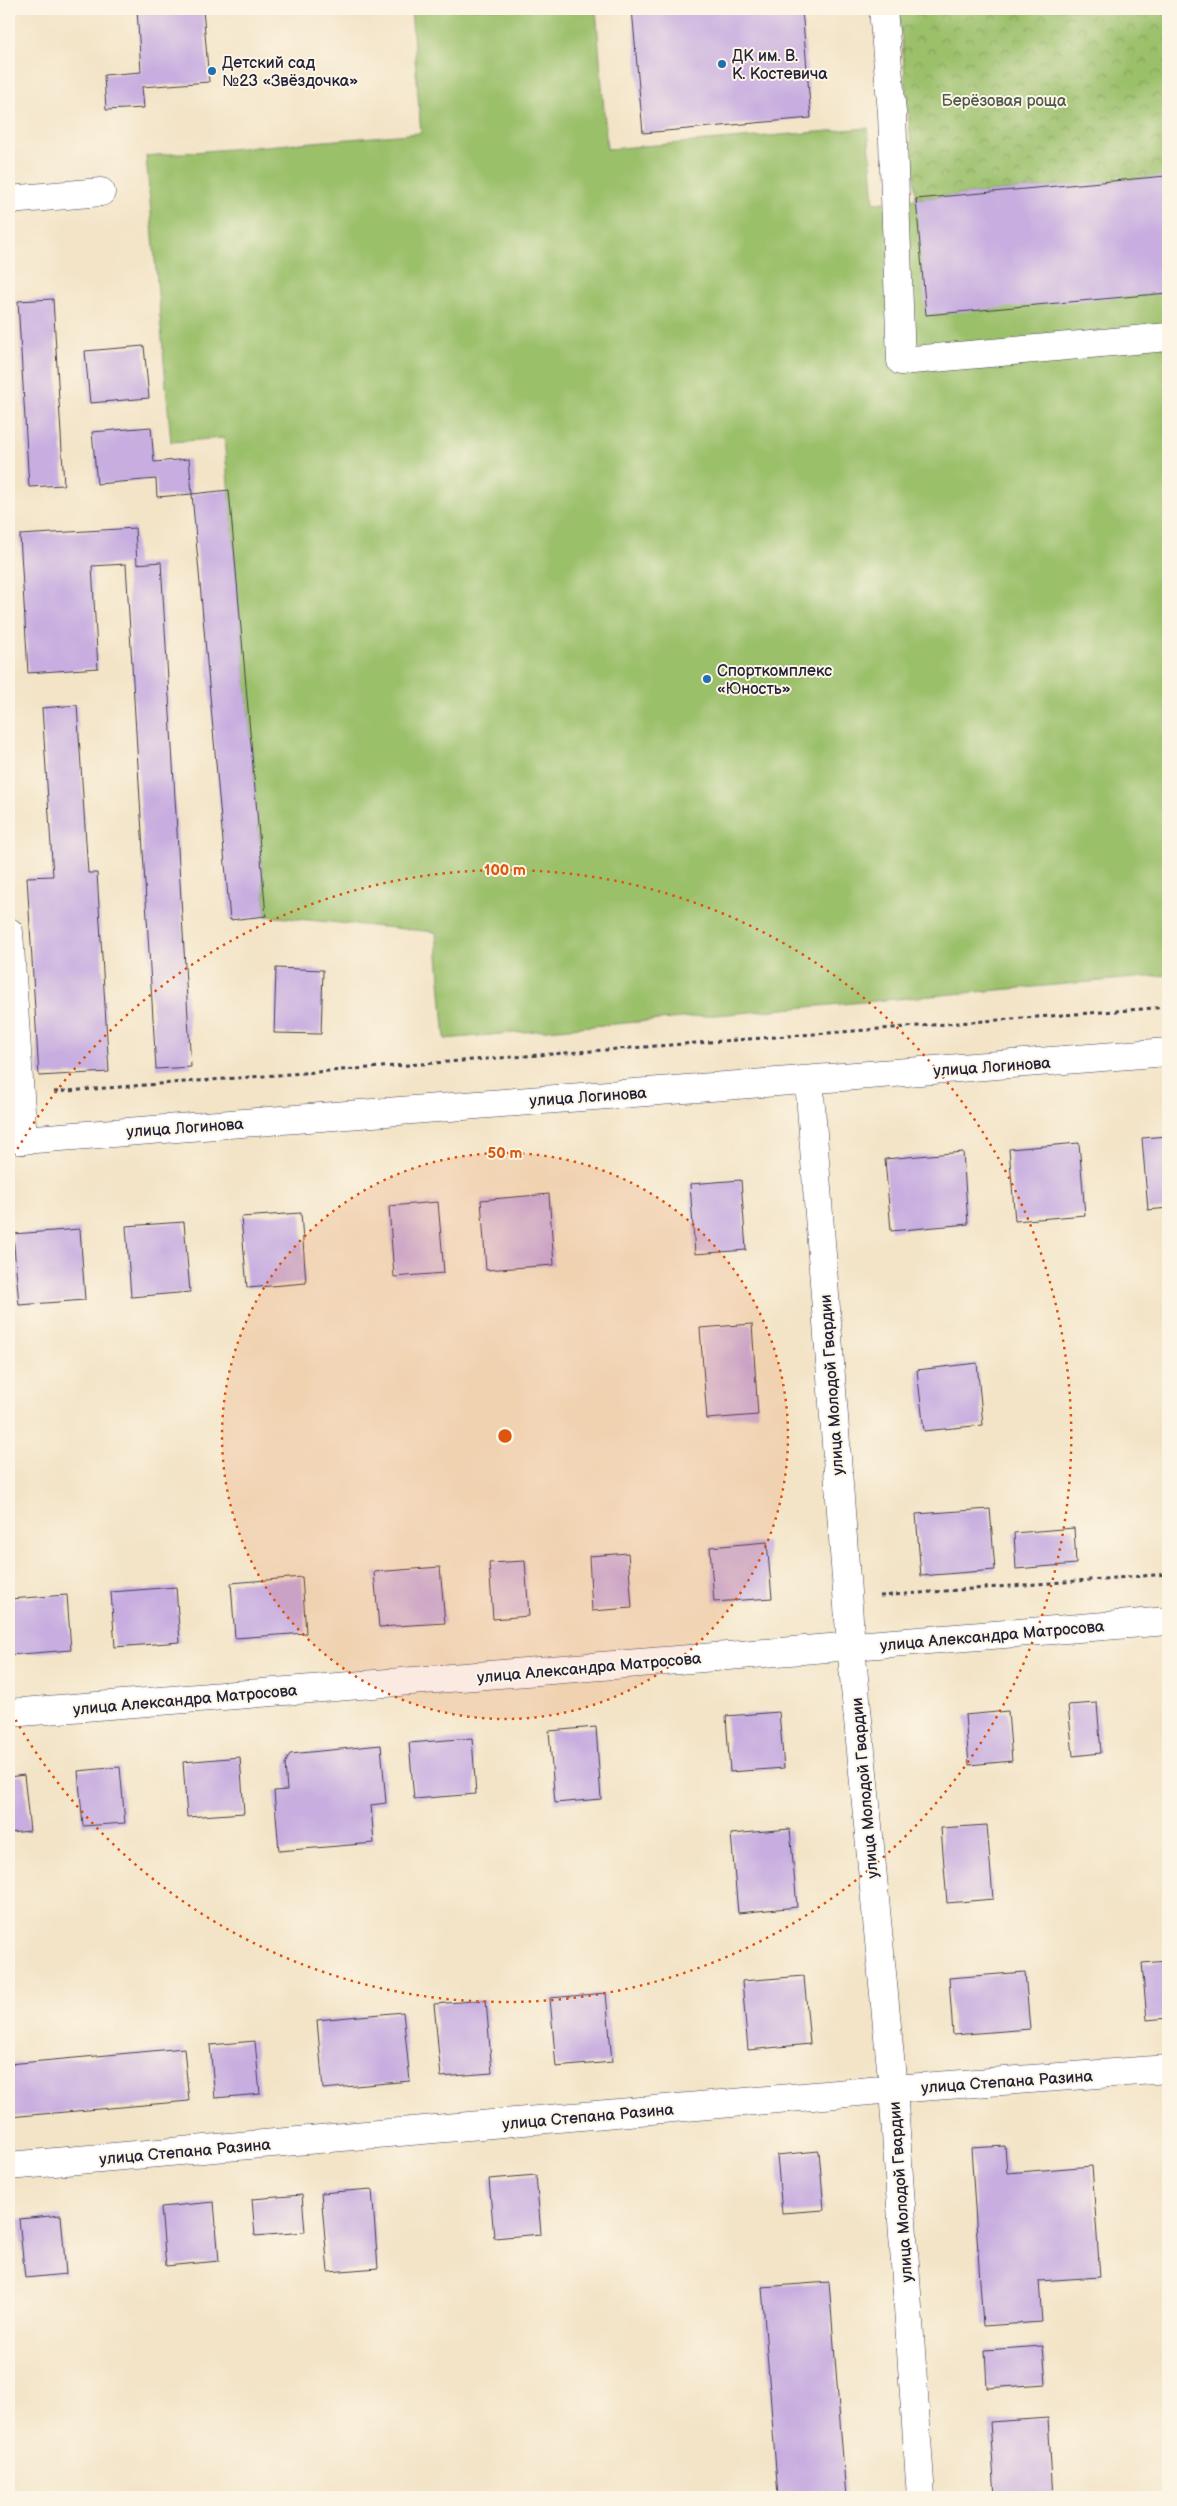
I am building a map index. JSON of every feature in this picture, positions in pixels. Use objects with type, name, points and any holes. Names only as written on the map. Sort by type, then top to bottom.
[{"type":"street","points":[[884,9],[892,112],[901,361],[1168,337]]},
{"type":"street","points":[[9,200],[101,192]]},
{"type":"street","points":[[9,932],[20,1095],[16,1140]]},
{"type":"street","name":"улица Логинова","points":[[16,1140],[1168,1052]]},
{"type":"street","name":"улица Молодой Гвардии","points":[[809,1080],[850,1646],[893,2089],[921,2497]]},
{"type":"street","name":"улица Александра Матросова","points":[[9,1713],[1168,1621]]},
{"type":"street","name":"улица Степана Разина","points":[[9,2166],[893,2089],[1168,2069]]},
{"type":"path","points":[[20,1095],[1168,1008]]},
{"type":"path","points":[[847,1599],[1168,1574]]},
{"type":"green space","name":"Спорткомплекс «Юность»","points":[[411,9],[596,9],[607,149],[868,128],[874,203],[1168,176],[1168,975],[445,1039],[436,932],[266,916],[224,438],[171,442],[146,156],[421,133]]},
{"type":"green space","name":"Берёзовая роща","points":[[899,9],[1168,9],[1168,176],[916,199]]},
{"type":"building","points":[[137,9],[203,9],[209,82],[142,87],[144,108],[106,110],[104,75],[141,72]]},
{"type":"building","name":"ДК им. В. К. Костевича","points":[[632,9],[802,9],[811,118],[643,133]]},
{"type":"building","points":[[1166,176],[1168,202],[1168,293],[926,315],[916,199]]},
{"type":"building","points":[[53,299],[64,485],[29,487],[18,301]]},
{"type":"building","points":[[144,346],[149,398],[90,403],[85,351]]},
{"type":"building","points":[[151,427],[154,462],[189,459],[192,494],[157,497],[156,479],[97,484],[92,432]]},
{"type":"building","points":[[229,490],[266,916],[230,920],[192,494]]},
{"type":"building","points":[[135,528],[137,564],[161,562],[191,1067],[156,1069],[126,564],[92,566],[98,668],[28,673],[20,535]]},
{"type":"building","points":[[77,705],[88,873],[97,873],[109,1072],[39,1076],[27,877],[53,876],[42,708]]},
{"type":"building","points":[[276,968],[323,970],[321,1034],[274,1033]]},
{"type":"building","points":[[1168,1136],[1168,1208],[1148,1210],[1142,1138]]},
{"type":"building","points":[[1079,1143],[1085,1215],[1015,1221],[1009,1149]]},
{"type":"building","points":[[963,1152],[968,1224],[891,1231],[885,1159]]},
{"type":"building","points":[[741,1180],[746,1250],[695,1254],[690,1184]]},
{"type":"building","points":[[549,1194],[554,1265],[486,1270],[481,1200]]},
{"type":"building","points":[[438,1202],[444,1273],[394,1277],[389,1206]]},
{"type":"building","points":[[301,1213],[306,1283],[247,1288],[241,1217]]},
{"type":"building","points":[[184,1222],[190,1292],[131,1297],[126,1226]]},
{"type":"building","points":[[80,1229],[85,1300],[19,1305],[13,1234]]},
{"type":"building","points":[[752,1324],[758,1415],[707,1419],[700,1328]]},
{"type":"building","points":[[977,1363],[983,1425],[924,1431],[917,1370]]},
{"type":"building","points":[[990,1509],[995,1570],[921,1576],[916,1514]]},
{"type":"building","points":[[1074,1528],[1076,1564],[1016,1569],[1014,1533]]},
{"type":"building","points":[[767,1542],[772,1598],[714,1602],[710,1547]]},
{"type":"building","points":[[628,1553],[632,1608],[592,1611],[589,1556]]},
{"type":"building","points":[[525,1561],[529,1616],[493,1619],[489,1563]]},
{"type":"building","points":[[440,1567],[445,1623],[379,1627],[374,1572]]},
{"type":"building","points":[[302,1577],[306,1633],[235,1638],[231,1583]]},
{"type":"building","points":[[176,1587],[180,1642],[115,1647],[111,1592]]},
{"type":"building","points":[[67,1595],[71,1650],[9,1655],[9,1599]]},
{"type":"building","points":[[1097,1703],[1101,1753],[1073,1756],[1068,1705]]},
{"type":"building","points":[[1008,1711],[1012,1761],[969,1765],[965,1715]]},
{"type":"building","points":[[779,1712],[784,1768],[730,1772],[726,1716]]},
{"type":"building","points":[[596,1727],[601,1799],[555,1803],[549,1731]]},
{"type":"building","points":[[472,1738],[476,1794],[414,1799],[409,1743]]},
{"type":"building","points":[[381,1745],[386,1803],[371,1805],[374,1843],[279,1851],[274,1791],[287,1790],[285,1764],[290,1754]]},
{"type":"building","points":[[240,1757],[244,1813],[187,1817],[183,1762]]},
{"type":"building","points":[[120,1767],[125,1823],[83,1826],[78,1771]]},
{"type":"building","points":[[24,1775],[30,1831],[9,1833],[9,1777]]},
{"type":"building","points":[[987,1825],[993,1899],[947,1903],[941,1828]]},
{"type":"building","points":[[790,1829],[797,1907],[738,1913],[731,1834]]},
{"type":"building","points":[[1168,1961],[1168,2018],[1147,2020],[1142,1963]]},
{"type":"building","points":[[1025,1972],[1030,2029],[953,2035],[949,1978]]},
{"type":"building","points":[[804,1976],[810,2044],[748,2050],[742,1981]]},
{"type":"building","points":[[606,1993],[612,2062],[556,2067],[550,1998]]},
{"type":"building","points":[[486,2000],[492,2073],[441,2077],[434,2004]]},
{"type":"building","points":[[403,2012],[410,2081],[323,2089],[317,2020]]},
{"type":"building","points":[[255,2041],[260,2094],[215,2098],[210,2045]]},
{"type":"building","points":[[184,2048],[189,2101],[9,2117],[9,2064]]},
{"type":"building","points":[[1005,2146],[1007,2173],[1092,2166],[1100,2277],[1039,2281],[1042,2322],[983,2326],[971,2148]]},
{"type":"building","points":[[819,2151],[824,2210],[782,2213],[777,2155]]},
{"type":"building","points":[[536,2175],[541,2234],[494,2238],[489,2179]]},
{"type":"building","points":[[372,2189],[378,2268],[328,2272],[321,2193]]},
{"type":"building","points":[[302,2195],[305,2232],[255,2236],[252,2199]]},
{"type":"building","points":[[214,2202],[219,2261],[166,2266],[161,2207]]},
{"type":"building","points":[[61,2215],[66,2274],[25,2278],[19,2219]]},
{"type":"building","points":[[829,2282],[846,2497],[778,2497],[762,2287]]},
{"type":"building","points":[[1043,2346],[1046,2384],[987,2388],[985,2350]]},
{"type":"building","points":[[1048,2418],[1053,2497],[995,2497],[990,2422]]},
{"type":"place","name":"ДК им. В. К. Костевича","points":[[722,64]]},
{"type":"place","name":"Детский сад №23 «Звёздочка»","points":[[212,71]]},
{"type":"place","name":"Спорткомплекс «Юность»","points":[[707,679]]}]
